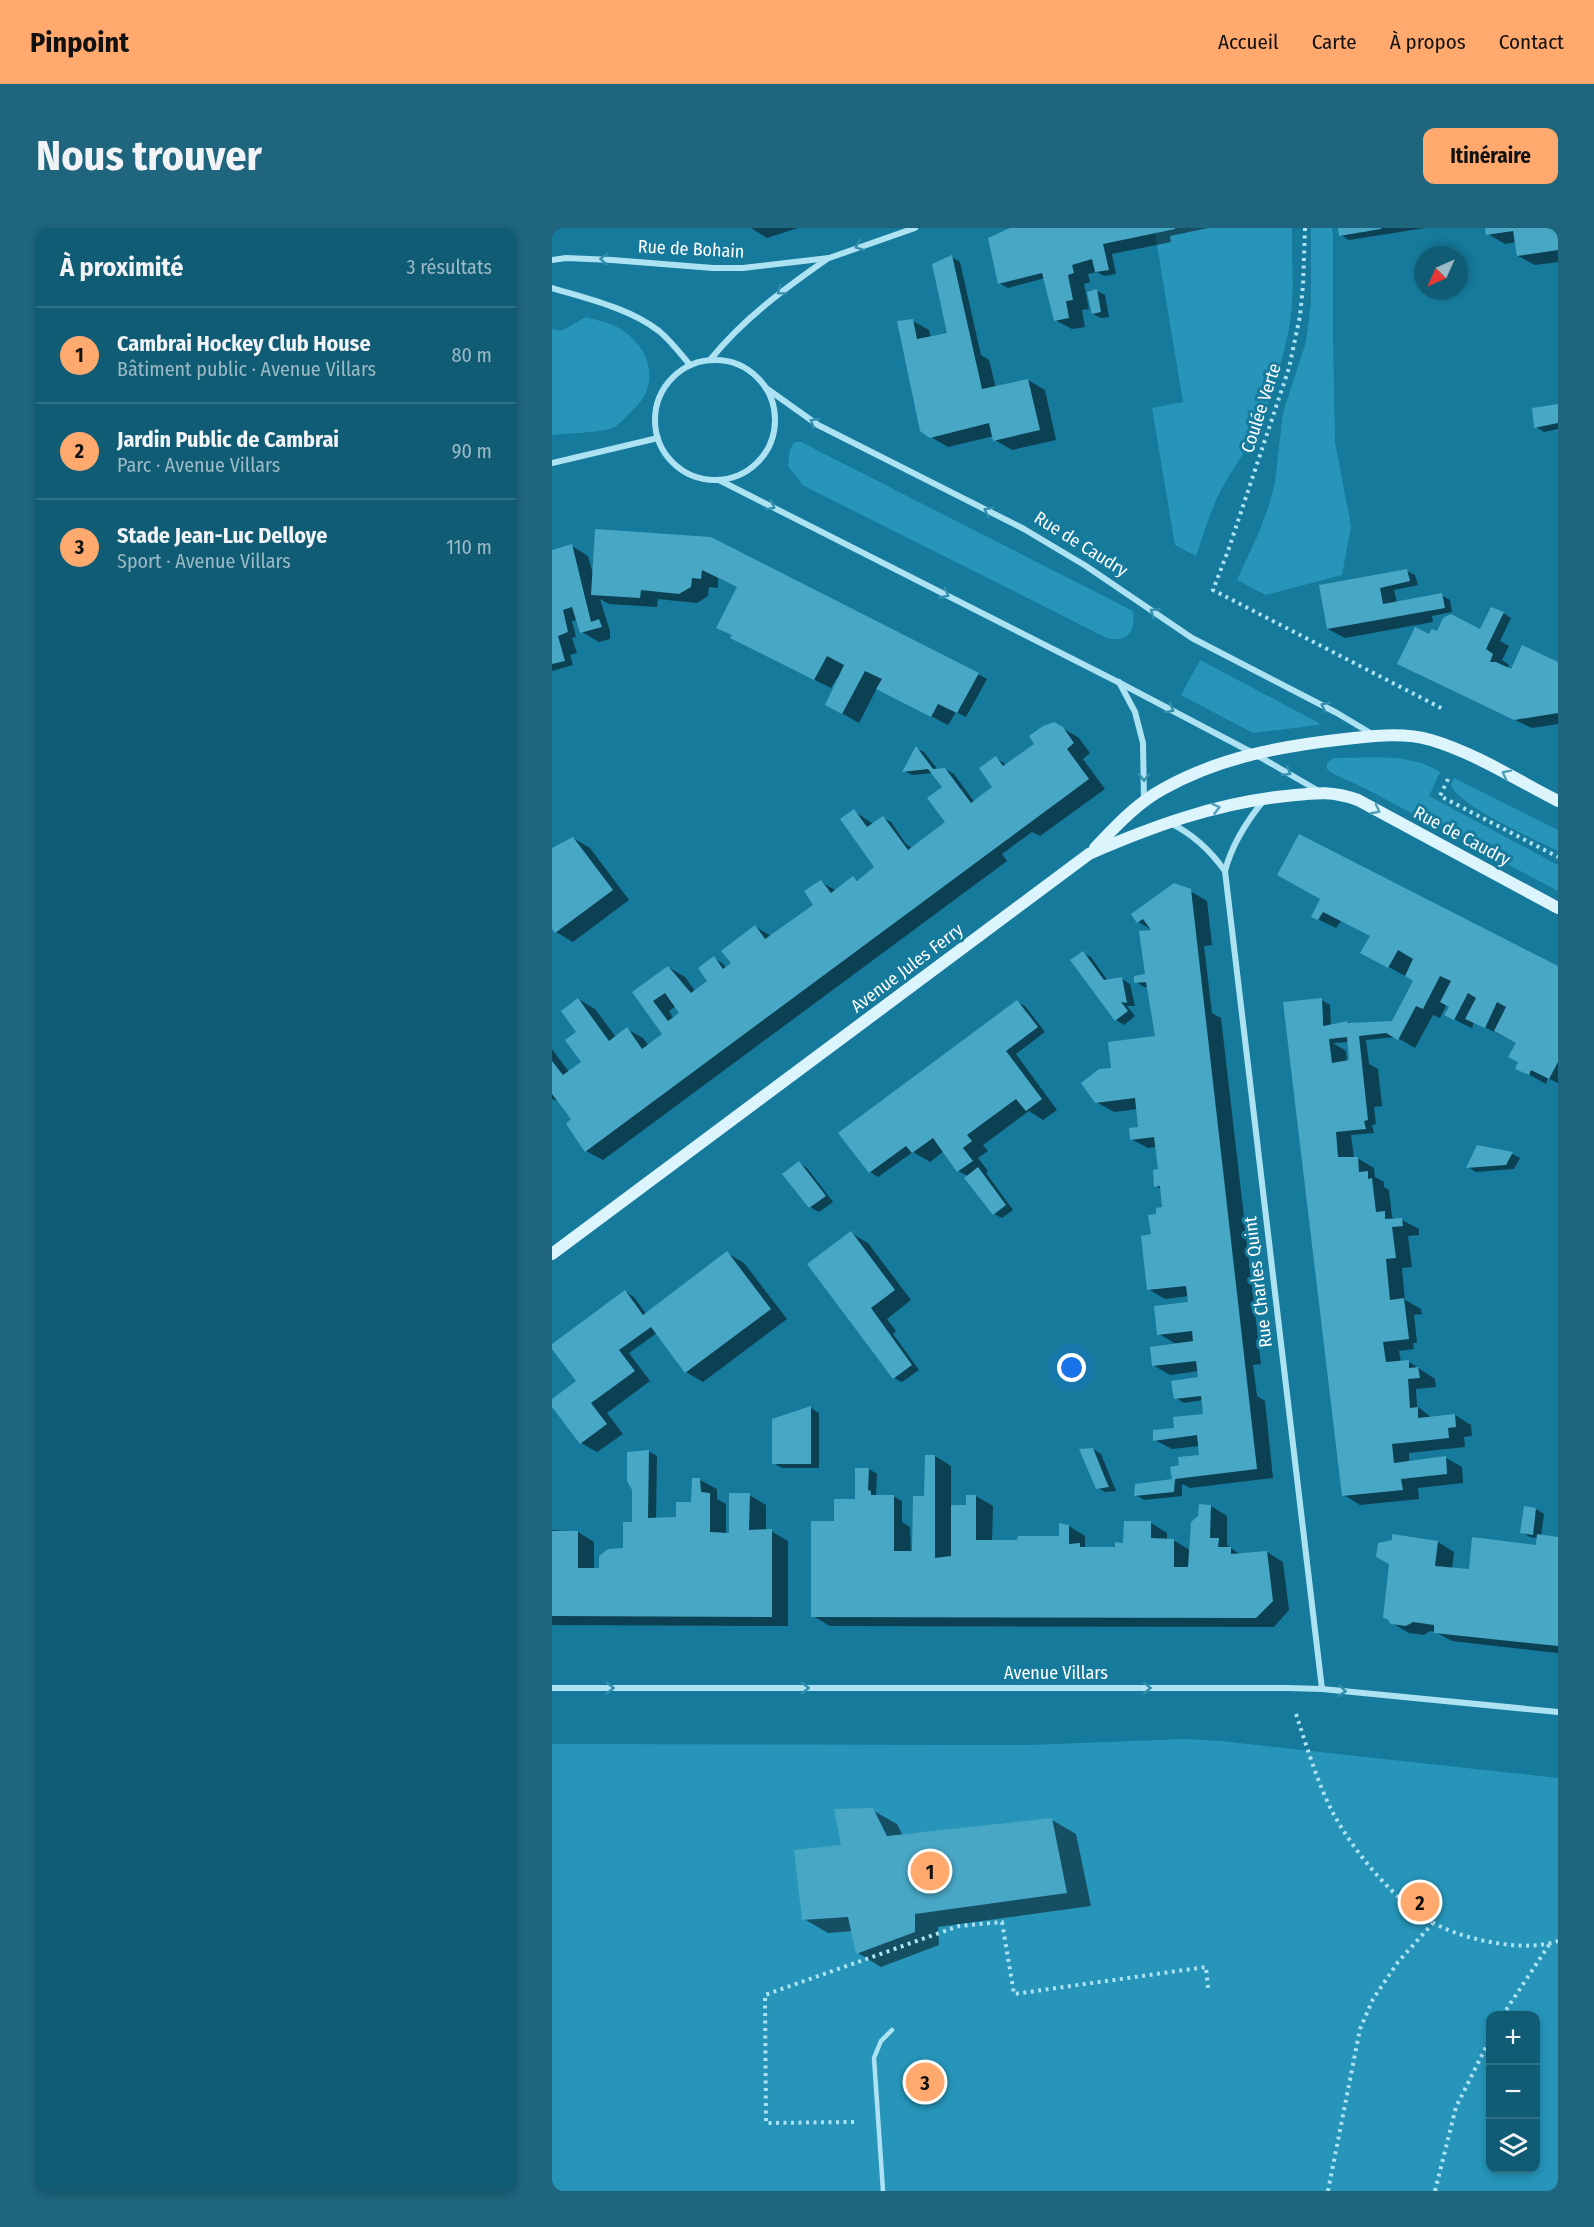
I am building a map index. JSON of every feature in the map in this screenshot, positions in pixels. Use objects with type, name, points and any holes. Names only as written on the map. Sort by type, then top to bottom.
[{"type":"main road","points":[[1089,854],[1144,801],[1161,789],[1200,771],[1253,753],[1310,743],[1407,735],[1431,740],[1461,751],[1558,801]]},
{"type":"main road","name":"Avenue Jules Ferry","points":[[552,1254],[1089,854],[1168,821],[1219,807],[1265,798],[1321,792]]},
{"type":"main road","name":"Rue de Caudry","points":[[1321,792],[1333,792],[1358,800],[1558,908]]},
{"type":"street","name":"Rue de Bohain","points":[[552,260],[566,258],[743,268],[829,258],[915,228]]},
{"type":"street","name":"Rue de Bohain","points":[[710,360],[764,304],[829,258]]},
{"type":"street","points":[[552,288],[612,307],[647,323],[672,343],[690,365]]},
{"type":"street","points":[[710,360],[738,364],[754,374],[771,396],[776,415],[771,443],[754,466],[737,476],[718,480],[701,478],[684,472],[665,454],[658,438],[655,419],[662,391],[674,376],[690,365],[710,360]]},
{"type":"street","name":"Rue de Caudry","points":[[766,387],[818,425],[1041,539],[1086,566],[1192,638],[1337,713],[1375,736]]},
{"type":"street","points":[[552,463],[658,438]]},
{"type":"street","name":"Rue de Caudry","points":[[718,480],[1118,681],[1321,792]]},
{"type":"street","points":[[1118,681],[1135,712],[1143,743],[1144,801]]},
{"type":"street","name":"Rue Charles Quint","points":[[1265,798],[1247,821],[1234,844],[1225,871],[1322,1689]]},
{"type":"street","points":[[1168,821],[1197,839],[1225,871]]},
{"type":"street","name":"Avenue Villars","points":[[552,1688],[1287,1688],[1322,1689],[1558,1712]]},
{"type":"lane","points":[[883,2191],[874,2058],[881,2041],[892,2030]]},
{"type":"path","name":"Coulée Verte","points":[[1305,228],[1300,316],[1289,368],[1225,561],[1213,590],[1453,714]]},
{"type":"path","points":[[1440,796],[1558,857]]},
{"type":"path","points":[[1287,1688],[1311,1759],[1333,1813],[1375,1873],[1433,1923],[1466,1937],[1509,1945],[1549,1944],[1558,1941]]},
{"type":"path","points":[[878,2122],[766,2123],[765,1995],[959,1926],[1002,1922],[1014,1994],[1206,1967],[1208,1988]]},
{"type":"path","points":[[1328,2191],[1360,2029],[1373,1999],[1398,1962],[1433,1923]]},
{"type":"path","points":[[1505,2011],[1549,1944]]},
{"type":"path","points":[[1435,2191],[1456,2107],[1486,2047]]},
{"type":"shaded area","points":[[1180,228],[1292,228],[1292,307],[1279,371],[1255,433],[1226,480],[1215,503],[1196,556],[1175,545],[1152,408],[1183,402],[1155,233]]},
{"type":"shaded area","points":[[1311,228],[1332,228],[1333,235],[1335,442],[1351,526],[1342,575],[1266,595],[1237,580],[1270,502],[1275,482],[1283,413],[1306,342],[1311,303]]},
{"type":"shaded area","points":[[586,317],[607,322],[634,340],[647,361],[649,384],[636,407],[612,428],[552,435],[552,329],[561,331]]},
{"type":"shaded area","points":[[795,442],[801,442],[1133,611],[1133,624],[1129,634],[1120,639],[1107,638],[803,485],[788,466],[790,449]]},
{"type":"shaded area","points":[[1200,660],[1319,725],[1253,733],[1181,695]]},
{"type":"shaded area","points":[[1389,757],[1415,761],[1440,772],[1429,796],[1558,865],[1558,891],[1332,773],[1327,769],[1327,763],[1334,758]]},
{"type":"shaded area","points":[[1454,778],[1558,830],[1558,851],[1498,821],[1467,802],[1456,793],[1451,785]]},
{"type":"shaded area","points":[[1185,1739],[1558,1778],[1558,2191],[552,2191],[552,1744],[1028,1745]]},
{"type":"building","points":[[1010,228],[1175,229],[1103,244],[1109,270],[1095,272],[1092,259],[1072,265],[1074,273],[1068,275],[1073,300],[1066,301],[1069,318],[1054,321],[1042,273],[998,284],[988,238]]},
{"type":"building","points":[[1338,228],[1381,228],[1381,229],[1339,236]]},
{"type":"building","points":[[1485,228],[1558,228],[1558,250],[1517,256],[1513,231],[1486,235]]},
{"type":"building","points":[[952,255],[982,389],[1028,379],[1040,430],[993,441],[989,423],[930,438],[920,431],[897,321],[913,319],[917,339],[947,333],[932,264]]},
{"type":"building","points":[[1097,289],[1101,312],[1092,314],[1087,292]]},
{"type":"building","points":[[1558,404],[1558,423],[1534,428],[1532,408]]},
{"type":"building","points":[[595,529],[711,537],[979,673],[957,713],[938,704],[931,717],[876,689],[882,679],[865,671],[842,714],[825,705],[844,665],[827,656],[814,680],[730,638],[732,635],[716,628],[737,587],[702,570],[701,579],[692,578],[691,587],[679,594],[641,590],[640,598],[591,595]]},
{"type":"building","points":[[572,544],[591,622],[599,619],[602,627],[580,633],[572,607],[563,610],[568,632],[558,636],[565,661],[552,664],[552,550]]},
{"type":"building","points":[[1407,569],[1410,581],[1380,588],[1383,604],[1442,593],[1445,608],[1327,629],[1319,585]]},
{"type":"building","points":[[1491,607],[1504,612],[1486,649],[1493,654],[1490,662],[1496,662],[1511,669],[1522,645],[1558,662],[1558,713],[1514,720],[1397,664],[1415,627],[1429,634],[1432,629],[1437,631],[1443,618],[1451,614],[1480,629]]},
{"type":"building","points":[[1054,722],[1063,727],[1074,743],[1067,749],[1089,779],[585,1152],[566,1124],[571,1119],[552,1094],[552,1061],[563,1075],[581,1062],[565,1040],[576,1032],[561,1011],[578,998],[609,1041],[627,1027],[642,1049],[662,1034],[632,992],[668,966],[691,993],[707,981],[698,968],[714,956],[723,969],[731,963],[721,951],[755,925],[765,939],[813,905],[804,891],[821,880],[831,893],[853,876],[857,881],[874,867],[840,819],[854,809],[867,827],[883,816],[908,850],[945,822],[927,798],[942,787],[928,769],[902,772],[916,746],[933,769],[945,768],[971,803],[992,787],[979,768],[996,756],[1003,766],[1034,744],[1029,736],[1043,726]],"holes":[[[665,993],[679,1013],[668,1021],[653,1001]]]},
{"type":"building","points":[[1299,834],[1558,966],[1558,1062],[1549,1079],[1531,1070],[1529,1075],[1515,1069],[1518,1062],[1508,1057],[1516,1043],[1494,1031],[1506,1007],[1497,1002],[1485,1028],[1465,1019],[1476,998],[1468,993],[1454,1020],[1444,1015],[1449,1007],[1440,1002],[1451,981],[1440,976],[1423,1009],[1416,1006],[1398,1040],[1386,1033],[1359,1036],[1368,1120],[1364,1121],[1366,1129],[1336,1132],[1338,1157],[1358,1157],[1359,1172],[1368,1171],[1368,1179],[1372,1178],[1376,1212],[1385,1211],[1385,1219],[1402,1218],[1403,1226],[1392,1227],[1396,1258],[1386,1259],[1390,1300],[1404,1298],[1409,1339],[1383,1342],[1386,1362],[1409,1360],[1409,1368],[1418,1367],[1420,1378],[1408,1379],[1410,1408],[1418,1407],[1418,1418],[1455,1414],[1456,1427],[1448,1428],[1449,1438],[1392,1444],[1394,1463],[1446,1456],[1447,1474],[1401,1479],[1403,1490],[1342,1496],[1283,1002],[1322,998],[1323,1026],[1349,1021],[1347,1023],[1392,1021],[1413,981],[1405,976],[1413,959],[1398,950],[1388,968],[1360,953],[1370,936],[1323,912],[1318,920],[1311,917],[1320,899],[1277,875]],"holes":[[[1347,1037],[1349,1060],[1332,1063],[1329,1039]]]},
{"type":"building","points":[[573,837],[613,890],[555,933],[552,929],[552,848]]},
{"type":"building","points":[[1174,883],[1191,889],[1257,1469],[1175,1479],[1174,1492],[1134,1496],[1135,1484],[1172,1479],[1170,1467],[1179,1465],[1178,1457],[1199,1455],[1197,1435],[1153,1441],[1153,1430],[1174,1428],[1173,1417],[1203,1414],[1201,1396],[1174,1399],[1171,1381],[1198,1377],[1196,1361],[1152,1366],[1150,1347],[1193,1341],[1192,1331],[1157,1335],[1154,1306],[1188,1302],[1186,1286],[1147,1290],[1141,1236],[1151,1234],[1148,1215],[1156,1214],[1156,1208],[1162,1207],[1160,1186],[1154,1187],[1153,1170],[1158,1169],[1154,1137],[1130,1140],[1129,1128],[1138,1127],[1135,1098],[1095,1103],[1081,1083],[1099,1069],[1111,1068],[1108,1042],[1155,1036],[1146,982],[1134,983],[1134,976],[1145,974],[1139,931],[1151,930],[1143,919],[1137,923],[1131,914]]},
{"type":"building","points":[[1083,951],[1104,980],[1122,977],[1127,1003],[1121,1002],[1128,1011],[1115,1021],[1070,960]]},
{"type":"building","points":[[1017,1000],[1038,1027],[1006,1051],[1042,1099],[1026,1111],[1016,1099],[967,1135],[972,1141],[963,1148],[973,1161],[957,1172],[933,1138],[912,1153],[906,1146],[869,1173],[838,1133]]},
{"type":"building","points":[[1477,1145],[1513,1152],[1506,1165],[1466,1168]]},
{"type":"building","points":[[799,1161],[826,1196],[809,1208],[782,1174]]},
{"type":"building","points":[[978,1167],[1006,1205],[993,1215],[964,1178]]},
{"type":"building","points":[[851,1231],[895,1290],[871,1308],[912,1365],[893,1379],[807,1264]]},
{"type":"building","points":[[727,1251],[771,1309],[685,1373],[651,1327],[619,1350],[635,1371],[591,1403],[607,1424],[580,1444],[552,1407],[552,1399],[576,1381],[552,1349],[552,1344],[625,1290],[643,1315]]},
{"type":"building","points":[[811,1406],[811,1464],[772,1464],[772,1419]]},
{"type":"building","points":[[1093,1448],[1109,1487],[1096,1489],[1079,1449]]},
{"type":"building","points":[[649,1450],[648,1518],[676,1517],[676,1502],[691,1502],[692,1478],[700,1478],[701,1492],[710,1493],[710,1532],[729,1533],[729,1493],[750,1493],[749,1530],[772,1529],[772,1617],[552,1616],[552,1531],[578,1531],[578,1568],[599,1568],[599,1556],[608,1549],[623,1548],[623,1522],[632,1522],[632,1490],[627,1481],[627,1452]]},
{"type":"building","points":[[925,1455],[935,1455],[935,1558],[951,1556],[951,1505],[966,1505],[966,1495],[976,1495],[976,1540],[1017,1540],[1018,1536],[1059,1536],[1059,1523],[1069,1525],[1069,1544],[1080,1543],[1080,1547],[1115,1547],[1115,1542],[1123,1543],[1124,1521],[1151,1521],[1151,1538],[1174,1539],[1174,1567],[1188,1567],[1191,1522],[1198,1516],[1199,1504],[1211,1505],[1210,1538],[1219,1538],[1218,1547],[1231,1547],[1231,1554],[1267,1551],[1273,1601],[1256,1618],[811,1617],[811,1521],[834,1521],[834,1499],[855,1499],[855,1468],[869,1468],[868,1490],[871,1491],[871,1495],[894,1495],[894,1551],[912,1551],[913,1496],[924,1496]]},
{"type":"building","points":[[1524,1506],[1536,1508],[1533,1535],[1520,1533]]},
{"type":"building","points":[[1392,1534],[1438,1541],[1435,1566],[1469,1569],[1472,1537],[1536,1545],[1537,1534],[1558,1537],[1558,1646],[1434,1633],[1434,1625],[1413,1622],[1406,1626],[1391,1624],[1383,1618],[1389,1564],[1376,1557],[1378,1543],[1392,1540]]},
{"type":"building","points":[[873,1808],[887,1836],[1052,1818],[1067,1893],[915,1914],[915,1932],[856,1954],[848,1917],[802,1920],[794,1850],[841,1845],[834,1809]]},
{"type":"place","name":"Cambrai Hockey Club House","points":[[930,1871]]},
{"type":"place","name":"Jardin Public de Cambrai","points":[[1420,1902]]},
{"type":"place","name":"Stade Jean-Luc Delloye","points":[[925,2082]]}]
